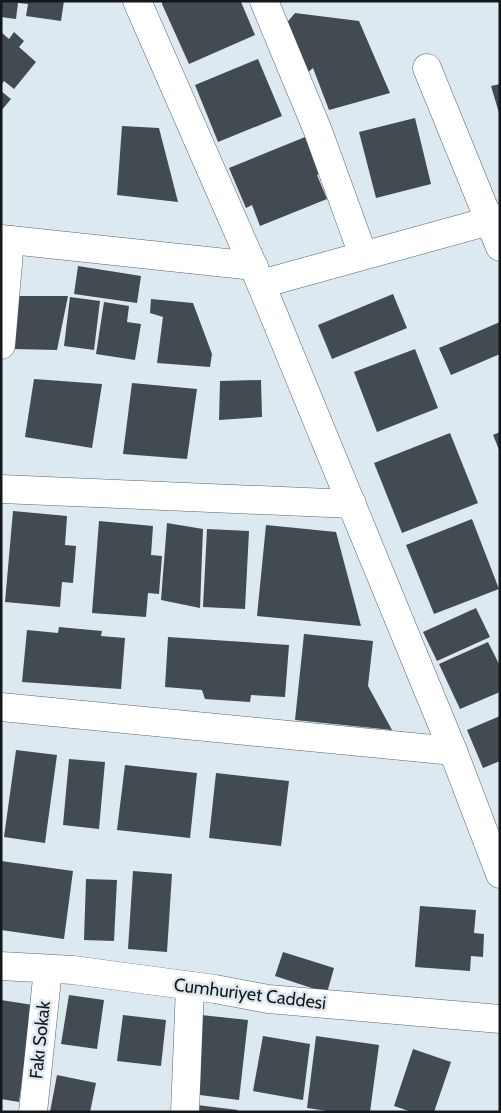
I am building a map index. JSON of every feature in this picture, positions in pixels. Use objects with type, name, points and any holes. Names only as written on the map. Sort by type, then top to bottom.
[{"type":"street","points":[[137,1],[258,274],[453,751],[500,874]]},
{"type":"street","points":[[264,1],[318,130],[363,255]]},
{"type":"street","points":[[427,68],[494,220],[500,247]]},
{"type":"street","points":[[1,345],[6,239],[258,274],[363,255],[494,220]]},
{"type":"street","points":[[1,489],[352,504]]},
{"type":"street","points":[[1,707],[453,751]]},
{"type":"street","name":"Cumhuriyet Caddesi","points":[[1,966],[73,970],[268,999],[500,1019]]},
{"type":"street","name":"Fakı Sokak","points":[[33,1112],[48,969]]},
{"type":"street","points":[[185,1112],[190,986]]},
{"type":"building","points":[[1,1],[64,1],[61,21],[26,16],[28,4],[18,3],[16,19],[1,17]]},
{"type":"building","points":[[162,1],[241,2],[255,35],[189,64]]},
{"type":"building","points":[[295,13],[359,21],[390,93],[329,110],[313,68],[304,76],[284,26]]},
{"type":"building","points":[[1,32],[9,39],[14,32],[24,41],[19,47],[36,62],[14,89],[4,81],[1,85]]},
{"type":"building","points":[[258,59],[282,116],[218,142],[195,85]]},
{"type":"building","points":[[500,84],[500,113],[499,113],[491,86]]},
{"type":"building","points":[[1,91],[11,99],[1,111]]},
{"type":"building","points":[[415,118],[431,184],[376,198],[359,132]]},
{"type":"building","points":[[122,126],[159,128],[178,202],[117,195]]},
{"type":"building","points":[[310,135],[325,171],[317,175],[327,199],[260,226],[252,205],[246,208],[229,168]]},
{"type":"building","points":[[78,266],[141,276],[137,303],[74,294]]},
{"type":"building","points":[[393,294],[407,328],[332,359],[318,325]]},
{"type":"building","points":[[17,296],[68,296],[57,350],[13,349]]},
{"type":"building","points":[[70,297],[100,301],[94,350],[64,346]]},
{"type":"building","points":[[151,299],[193,303],[212,354],[210,367],[157,363],[163,317],[150,313]]},
{"type":"building","points":[[104,302],[129,306],[127,322],[141,324],[135,360],[96,354]]},
{"type":"building","points":[[500,322],[500,354],[451,375],[439,348]]},
{"type":"building","points":[[415,349],[438,408],[377,432],[354,372]]},
{"type":"building","points":[[34,379],[102,384],[92,448],[25,437]]},
{"type":"building","points":[[261,380],[262,417],[219,420],[220,381]]},
{"type":"building","points":[[132,383],[197,389],[187,459],[123,454]]},
{"type":"building","points":[[500,432],[500,452],[493,435]]},
{"type":"building","points":[[450,433],[478,503],[402,533],[374,463]]},
{"type":"building","points":[[13,511],[67,516],[65,545],[76,546],[73,583],[62,582],[60,607],[5,602]]},
{"type":"building","points":[[472,519],[499,589],[434,614],[406,545]]},
{"type":"building","points":[[99,521],[153,526],[151,555],[162,556],[159,594],[148,593],[146,617],[92,613]]},
{"type":"building","points":[[167,523],[203,529],[200,608],[161,600]]},
{"type":"building","points":[[266,525],[336,532],[361,626],[257,616]]},
{"type":"building","points":[[207,529],[249,531],[245,609],[203,607]]},
{"type":"building","points":[[476,608],[490,637],[437,661],[423,632]]},
{"type":"building","points":[[59,627],[102,631],[101,636],[125,638],[121,689],[22,682],[27,630],[58,633]]},
{"type":"building","points":[[304,634],[373,641],[368,686],[392,730],[295,720]]},
{"type":"building","points":[[168,637],[289,645],[285,697],[251,695],[250,702],[205,699],[202,690],[165,687]]},
{"type":"building","points":[[488,642],[500,666],[500,692],[460,709],[439,664]]},
{"type":"building","points":[[500,716],[500,761],[483,768],[467,730]]},
{"type":"building","points":[[16,750],[57,755],[45,843],[4,837]]},
{"type":"building","points":[[69,759],[105,762],[99,829],[63,825]]},
{"type":"building","points":[[125,765],[197,773],[190,838],[117,830]]},
{"type":"building","points":[[216,773],[289,781],[281,846],[209,838]]},
{"type":"building","points":[[1,861],[73,871],[64,939],[1,930]]},
{"type":"building","points":[[133,871],[172,874],[167,952],[128,949]]},
{"type":"building","points":[[86,879],[117,880],[114,941],[84,940]]},
{"type":"building","points":[[420,906],[476,910],[474,933],[484,934],[483,957],[471,956],[470,971],[415,967]]},
{"type":"building","points":[[283,952],[334,968],[327,993],[275,976]]},
{"type":"building","points":[[69,995],[104,1000],[97,1049],[61,1044]]},
{"type":"building","points":[[1,1000],[33,1005],[19,1102],[1,1099]]},
{"type":"building","points":[[123,1015],[166,1020],[161,1066],[117,1061]]},
{"type":"building","points":[[201,1015],[248,1020],[239,1100],[192,1094]]},
{"type":"building","points":[[263,1036],[310,1044],[303,1100],[253,1091]]},
{"type":"building","points":[[316,1036],[379,1045],[370,1112],[334,1112],[307,1108]]},
{"type":"building","points":[[413,1049],[451,1062],[434,1112],[412,1112],[394,1106]]},
{"type":"building","points":[[57,1075],[96,1083],[90,1112],[50,1112]]},
{"type":"building","points":[[197,1105],[238,1110],[237,1112],[196,1112]]}]
